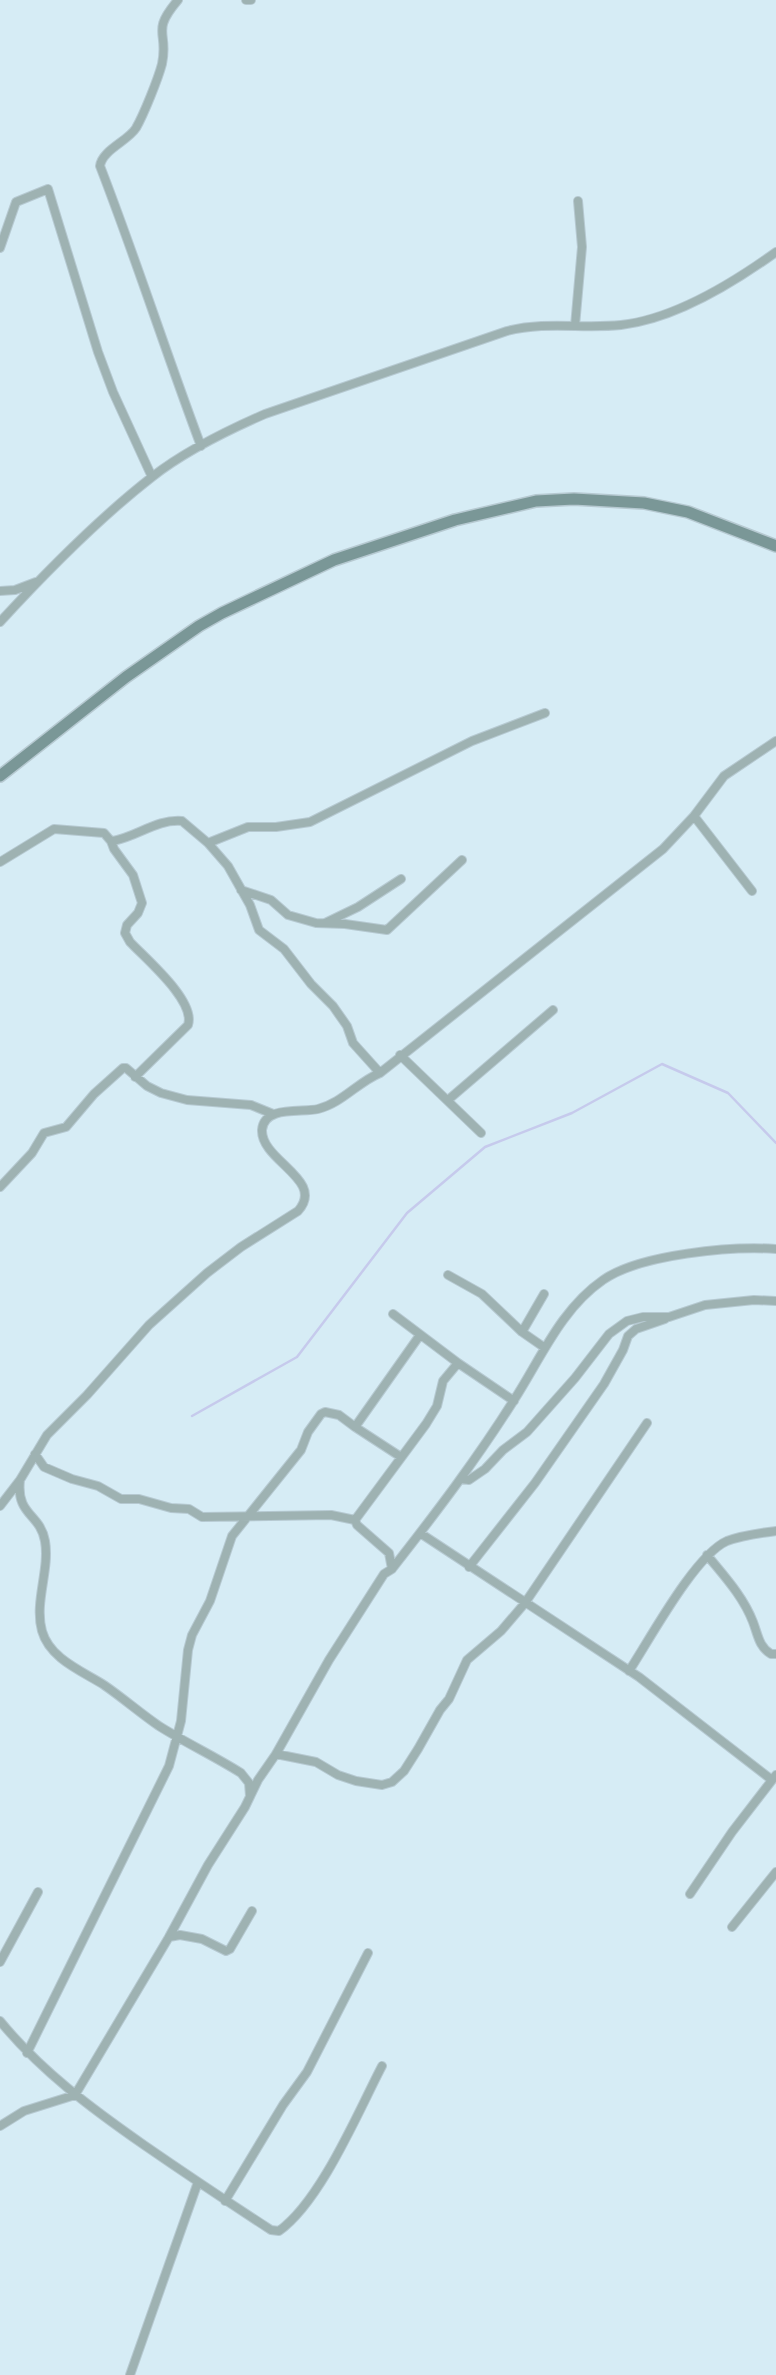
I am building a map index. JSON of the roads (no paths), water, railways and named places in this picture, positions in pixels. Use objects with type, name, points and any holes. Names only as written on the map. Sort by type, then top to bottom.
[{"type":"street","points":[[178,0],[162,22],[162,65],[139,122],[130,136],[102,158],[100,166],[133,253],[165,352],[201,446]]},
{"type":"street","points":[[246,0],[251,0]]},
{"type":"street","points":[[0,248],[16,202],[48,189],[110,384],[152,477]]},
{"type":"street","points":[[575,326],[582,247],[578,201]]},
{"type":"street","points":[[0,622],[38,581],[152,477],[201,446],[265,414],[507,331],[547,324],[575,326],[622,325],[654,318],[733,282],[776,252]]},
{"type":"street","points":[[0,776],[126,677],[222,613],[334,560],[455,520],[536,501],[574,499],[644,503],[688,512],[776,546]]},
{"type":"street","points":[[0,591],[15,590],[38,581]]},
{"type":"street","points":[[208,843],[248,827],[293,825],[319,819],[403,774],[472,741],[545,713]]},
{"type":"street","points":[[0,1186],[32,1153],[44,1133],[66,1127],[94,1094],[120,1070],[126,1068],[161,1093],[179,1099],[251,1105],[273,1114],[324,1107],[340,1100],[363,1081],[380,1073],[664,850],[694,816],[724,776],[776,741]]},
{"type":"street","points":[[694,816],[752,891]]},
{"type":"street","points":[[111,841],[136,835],[151,825],[171,820],[182,820],[208,843],[228,866],[259,930],[284,949],[311,984],[333,1006],[347,1026],[353,1043],[380,1073]]},
{"type":"street","points":[[0,862],[54,829],[104,833],[133,874],[142,903],[138,913],[127,925],[125,933],[130,942],[184,1000],[189,1020],[188,1025],[135,1076]]},
{"type":"street","points":[[241,890],[271,900],[288,915],[324,924],[345,924],[386,930],[462,860]]},
{"type":"street","points":[[324,924],[358,907],[401,879]]},
{"type":"street","points":[[448,1100],[553,1010]]},
{"type":"street","points":[[400,1056],[481,1133]]},
{"type":"street","points":[[0,1506],[20,1480],[47,1435],[87,1395],[149,1325],[207,1273],[241,1247],[298,1211],[305,1203],[306,1192],[301,1183],[265,1142],[263,1126],[273,1114]]},
{"type":"street","points":[[0,2126],[24,2111],[75,2095],[169,1938],[329,1660],[384,1574],[392,1569],[461,1479],[514,1401],[568,1312],[605,1279],[621,1270],[657,1259],[731,1249],[776,1250]]},
{"type":"street","points":[[448,1275],[482,1294],[522,1332],[545,1348]]},
{"type":"street","points":[[522,1332],[544,1294]]},
{"type":"street","points":[[468,1566],[535,1483],[604,1384],[623,1350],[628,1336],[636,1329],[705,1305],[754,1300],[776,1301]]},
{"type":"street","points":[[392,1314],[458,1363],[514,1401]]},
{"type":"street","points":[[461,1479],[469,1480],[486,1469],[503,1450],[527,1432],[575,1378],[609,1334],[627,1321],[642,1317],[669,1318]]},
{"type":"street","points":[[354,1427],[420,1335]]},
{"type":"street","points":[[355,1520],[426,1424],[437,1406],[443,1381],[458,1363]]},
{"type":"street","points":[[27,2053],[88,1926],[153,1801],[169,1766],[178,1737],[188,1650],[192,1635],[210,1601],[232,1536],[301,1450],[308,1432],[320,1414],[325,1412],[339,1416],[401,1457]]},
{"type":"street","points":[[276,1754],[316,1762],[338,1775],[356,1781],[382,1785],[392,1782],[404,1771],[423,1741],[448,1699],[467,1660],[501,1631],[525,1603],[646,1423]]},
{"type":"street","points":[[34,1454],[44,1467],[72,1479],[98,1486],[121,1499],[139,1499],[162,1507],[189,1509],[202,1517],[330,1514],[355,1520]]},
{"type":"street","points":[[20,1480],[19,1493],[21,1505],[38,1524],[45,1541],[44,1582],[40,1617],[42,1633],[48,1644],[76,1670],[103,1685],[159,1726],[241,1773],[249,1783],[250,1796]]},
{"type":"street","points":[[355,1520],[356,1525],[389,1553],[392,1569]]},
{"type":"street","points":[[629,1671],[692,1573],[707,1555],[726,1542],[748,1535],[776,1531]]},
{"type":"street","points":[[420,1533],[629,1671],[774,1778],[732,1832],[690,1894]]},
{"type":"street","points":[[707,1555],[738,1594],[753,1620],[762,1646],[771,1654],[776,1654]]},
{"type":"street","points":[[732,1927],[776,1872]]},
{"type":"street","points":[[0,1962],[38,1892]]},
{"type":"street","points":[[169,1938],[180,1935],[202,1939],[226,1952],[230,1949],[252,1911]]},
{"type":"street","points":[[225,2200],[283,2105],[307,2072],[368,1953]]},
{"type":"street","points":[[0,2022],[27,2053],[75,2095],[198,2182],[271,2230],[279,2231],[284,2228],[318,2186],[382,2066]]},
{"type":"street","points":[[130,2375],[198,2182]]},
{"type":"waterway","points":[[192,1416],[297,1357],[407,1213],[485,1147],[572,1113],[662,1064],[728,1093],[776,1143]]}]
